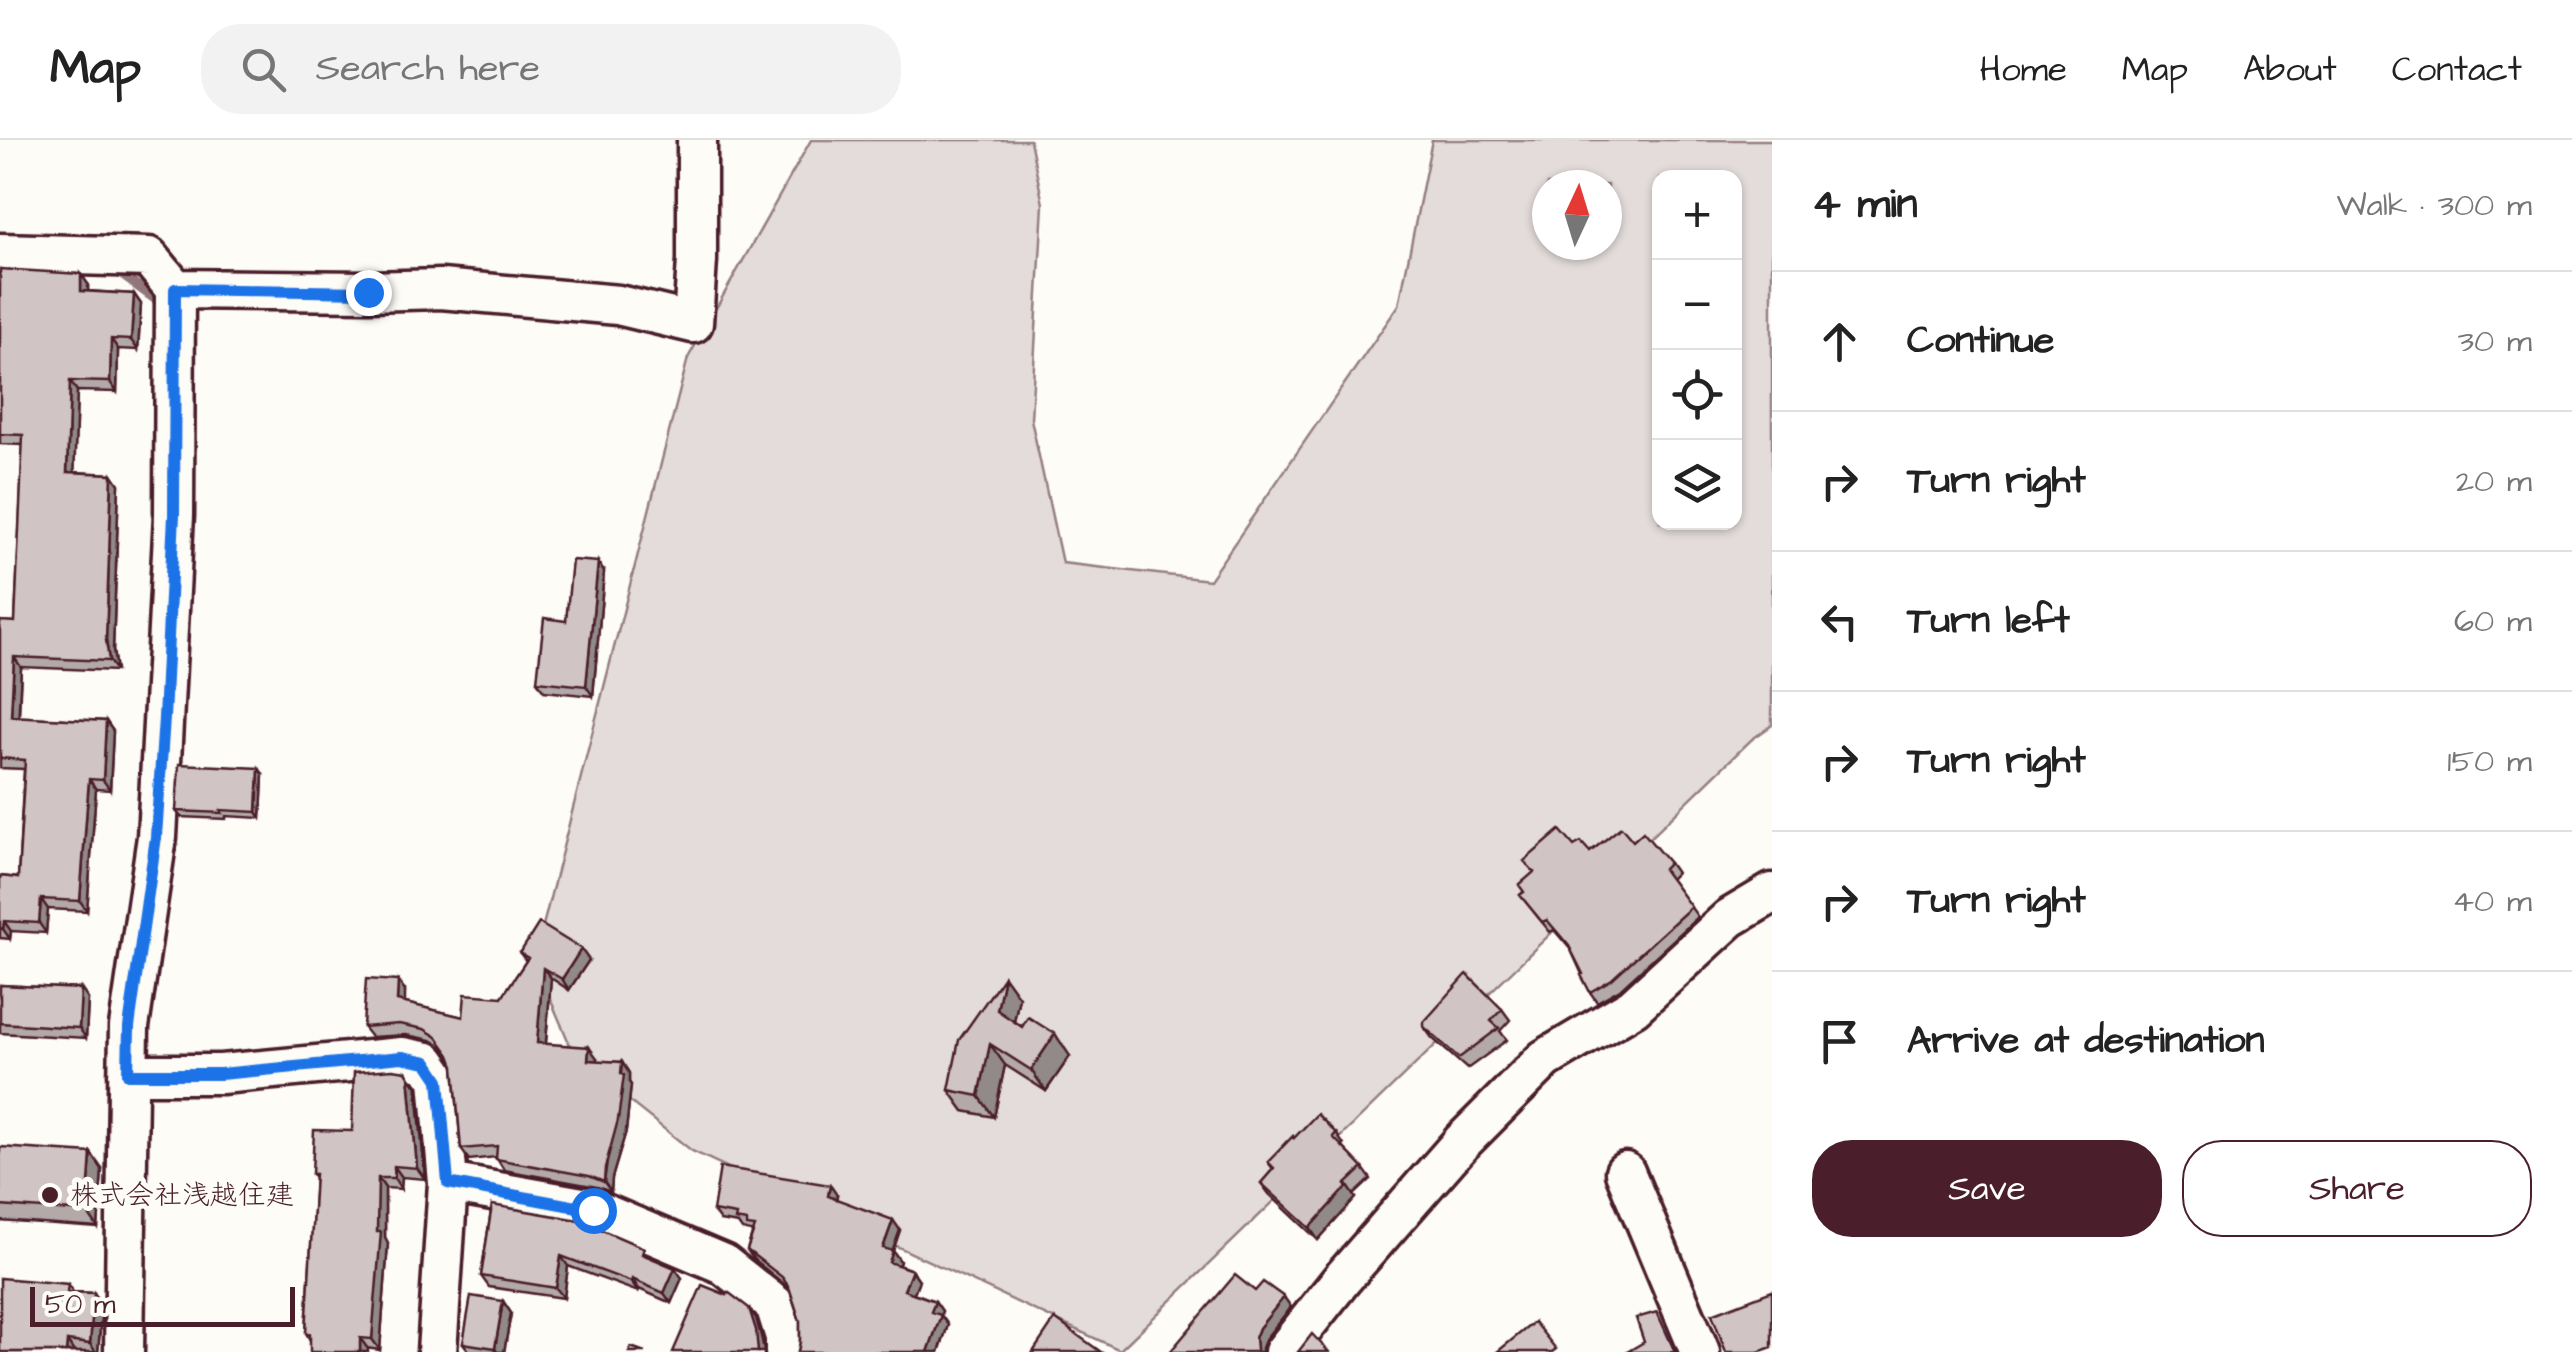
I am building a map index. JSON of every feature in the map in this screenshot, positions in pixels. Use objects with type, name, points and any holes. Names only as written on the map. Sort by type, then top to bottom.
[{"type":"street","points":[[175,289],[441,289],[618,305],[693,323],[697,140]]},
{"type":"street","points":[[0,253],[149,257],[175,289],[174,515],[164,718],[156,837],[129,1027],[124,1352]]},
{"type":"street","points":[[1284,1352],[1462,1142],[1545,1059],[1633,1008],[1730,918],[1772,893]]},
{"type":"street","points":[[128,1074],[220,1074],[402,1057],[427,1062],[439,1080],[448,1183],[437,1352]]},
{"type":"street","points":[[1626,1172],[1700,1352]]},
{"type":"street","points":[[448,1183],[593,1210],[723,1264],[775,1305],[785,1337],[785,1352]]},
{"type":"shaded area","points":[[811,140],[1030,140],[1043,204],[1031,419],[1062,563],[1209,580],[1399,305],[1432,140],[1772,140],[1772,725],[1751,740],[1120,1350],[692,1151],[576,1059],[534,961],[688,358]]},
{"type":"building","points":[[0,269],[81,274],[81,291],[134,294],[131,340],[111,339],[110,382],[70,381],[67,472],[112,474],[106,640],[109,661],[14,657],[11,716],[106,721],[103,780],[89,779],[80,901],[41,899],[39,923],[4,921],[3,929],[0,876],[18,878],[25,760],[0,758],[0,621],[15,622],[23,435],[0,434]]},
{"type":"building","points":[[572,560],[598,562],[586,686],[537,681],[544,618],[566,621]]},
{"type":"building","points":[[179,764],[259,768],[257,812],[176,811]]},
{"type":"building","points":[[1621,827],[1633,841],[1643,832],[1669,863],[1663,869],[1691,907],[1612,979],[1590,992],[1569,946],[1547,920],[1542,922],[1520,895],[1524,892],[1519,885],[1534,872],[1524,861],[1560,830],[1574,846],[1581,842],[1590,852]]},
{"type":"building","points":[[539,923],[581,949],[562,979],[543,968],[537,1043],[589,1047],[588,1060],[622,1062],[618,1120],[604,1182],[496,1159],[497,1146],[461,1149],[454,1066],[437,1037],[424,1029],[399,1024],[363,1027],[366,979],[398,981],[397,1001],[463,1017],[465,994],[502,997],[528,958],[520,953]]},
{"type":"building","points":[[1467,974],[1502,1009],[1491,1021],[1499,1028],[1459,1058],[1424,1027],[1424,1022]]},
{"type":"building","points":[[1004,976],[997,1010],[1022,1027],[1028,1017],[1055,1034],[1031,1070],[990,1044],[979,1096],[949,1090],[959,1040]]},
{"type":"building","points":[[0,985],[81,989],[79,1028],[0,1023]]},
{"type":"building","points":[[406,1071],[409,1076],[417,1168],[394,1166],[394,1178],[378,1178],[377,1232],[381,1232],[372,1339],[360,1338],[360,1352],[310,1352],[310,1334],[306,1333],[314,1130],[352,1131],[354,1072]]},
{"type":"building","points":[[1317,1114],[1363,1168],[1310,1228],[1261,1183],[1274,1168],[1268,1162]]},
{"type":"building","name":"株式会社浅越住建","points":[[0,1147],[91,1153],[87,1212],[0,1206]]},
{"type":"building","points":[[720,1167],[830,1185],[828,1196],[893,1220],[883,1248],[893,1251],[889,1262],[912,1270],[904,1290],[935,1301],[931,1312],[941,1315],[928,1352],[798,1352],[800,1321],[789,1287],[747,1250],[755,1227],[735,1220],[736,1215],[713,1211]]},
{"type":"building","points":[[492,1205],[579,1220],[644,1248],[642,1254],[675,1268],[664,1293],[561,1256],[556,1288],[481,1276]]},
{"type":"building","points":[[1235,1275],[1255,1291],[1263,1282],[1284,1297],[1259,1328],[1255,1338],[1258,1352],[1170,1352]]},
{"type":"building","points":[[0,1278],[68,1284],[67,1292],[94,1293],[90,1344],[67,1341],[66,1352],[0,1352]]},
{"type":"building","points":[[702,1285],[727,1295],[728,1292],[749,1308],[758,1352],[673,1352]]},
{"type":"building","points":[[1772,1291],[1772,1347],[1758,1352],[1726,1352],[1712,1314]]},
{"type":"building","points":[[471,1296],[503,1301],[495,1348],[463,1343]]},
{"type":"building","points":[[1657,1312],[1675,1352],[1627,1352],[1644,1342],[1636,1318]]},
{"type":"building","points":[[1055,1319],[1101,1352],[1033,1352]]},
{"type":"building","points":[[1534,1322],[1556,1349],[1497,1352]]},
{"type":"building","points":[[1312,1334],[1329,1352],[1298,1352]]},
{"type":"waterway","points":[[111,272],[118,272],[158,301],[158,313]]},
{"type":"place","name":"株式会社浅越住建","points":[[50,1195]]},
{"type":"route","points":[[368,292],[175,289],[174,515],[164,718],[156,837],[129,1027],[128,1074],[220,1074],[402,1057],[427,1062],[439,1080],[448,1183],[593,1210]]}]
